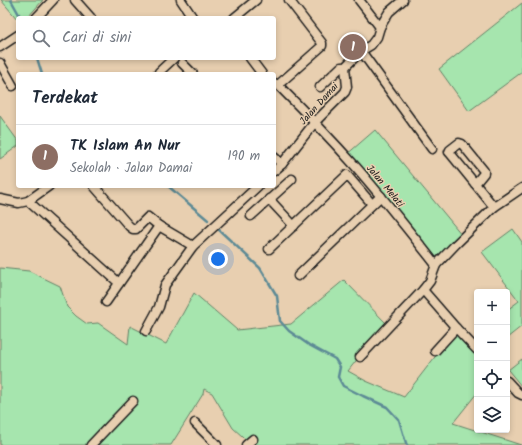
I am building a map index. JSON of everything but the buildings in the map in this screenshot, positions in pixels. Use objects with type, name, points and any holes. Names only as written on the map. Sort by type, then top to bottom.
[{"type":"street","points":[[38,16],[53,0]]},
{"type":"street","points":[[75,0],[89,16]]},
{"type":"street","points":[[181,0],[192,16]]},
{"type":"street","points":[[236,16],[256,0]]},
{"type":"street","points":[[276,84],[322,46],[322,43],[288,0]]},
{"type":"street","points":[[358,0],[380,27]]},
{"type":"street","points":[[320,88],[341,67],[345,67],[361,51],[371,45],[377,37],[380,27],[389,12],[403,0]]},
{"type":"street","points":[[0,47],[16,36]]},
{"type":"street","points":[[361,51],[432,149]]},
{"type":"street","points":[[159,72],[172,60]]},
{"type":"street","points":[[252,60],[260,72]]},
{"type":"street","points":[[0,63],[13,86]]},
{"type":"street","points":[[182,63],[191,72]]},
{"type":"street","name":"Jalan Damai","points":[[276,169],[282,164],[315,122],[345,92],[347,86],[345,67]]},
{"type":"street","name":"Jalan Melati","points":[[276,84],[315,122],[381,196],[436,265]]},
{"type":"street","points":[[475,184],[484,171],[462,144],[459,143],[449,152],[494,208]]},
{"type":"street","points":[[276,159],[282,164]]},
{"type":"street","points":[[269,249],[347,175],[372,204]]},
{"type":"street","points":[[251,216],[292,179]]},
{"type":"street","points":[[0,199],[19,203],[28,201],[46,188]]},
{"type":"street","points":[[96,188],[133,229],[136,229],[148,217],[159,226],[193,246]]},
{"type":"street","points":[[146,331],[159,307],[165,285],[193,246],[256,188]]},
{"type":"street","points":[[360,357],[423,290],[430,280],[436,265],[494,208],[522,188]]},
{"type":"street","points":[[298,276],[381,196]]},
{"type":"street","points":[[270,199],[294,226]]},
{"type":"street","points":[[28,201],[119,283]]},
{"type":"street","points":[[106,302],[159,226]]},
{"type":"street","points":[[423,290],[474,347]]},
{"type":"street","points":[[435,352],[456,328]]},
{"type":"street","points":[[510,383],[521,392]]},
{"type":"street","points":[[91,445],[133,401]]},
{"type":"street","points":[[195,423],[218,445]]},
{"type":"street","points":[[246,445],[253,439]]},
{"type":"green space","points":[[1,0],[43,0],[29,16],[16,16],[16,18]]},
{"type":"green space","points":[[522,3],[522,72],[469,111],[439,69]]},
{"type":"green space","points":[[0,116],[16,138],[16,147],[0,159]]},
{"type":"green space","points":[[375,130],[462,235],[433,260],[345,156]]},
{"type":"green space","points":[[513,229],[522,242],[522,326],[510,336],[510,308],[519,301],[482,252]]},
{"type":"green space","points":[[0,268],[29,271],[60,286],[67,307],[76,316],[87,324],[98,323],[128,344],[130,326],[166,344],[194,293],[237,330],[291,324],[344,280],[386,323],[348,371],[366,381],[404,397],[455,331],[474,352],[474,397],[453,423],[474,430],[474,433],[484,433],[521,445],[252,445],[233,428],[212,393],[204,389],[203,394],[171,445],[0,445]]},
{"type":"green space","points":[[522,359],[522,387],[510,372],[510,368]]},
{"type":"waterway","points":[[11,0],[20,16]]},
{"type":"waterway","points":[[38,60],[41,72]]},
{"type":"waterway","points":[[170,188],[208,220]]},
{"type":"waterway","points":[[217,228],[260,268],[277,296],[280,321],[289,331],[309,345],[335,359],[340,367],[338,377],[343,386],[387,407],[399,420],[407,445]]},
{"type":"place","name":"TK Islam An Nur","points":[[353,47]]}]
